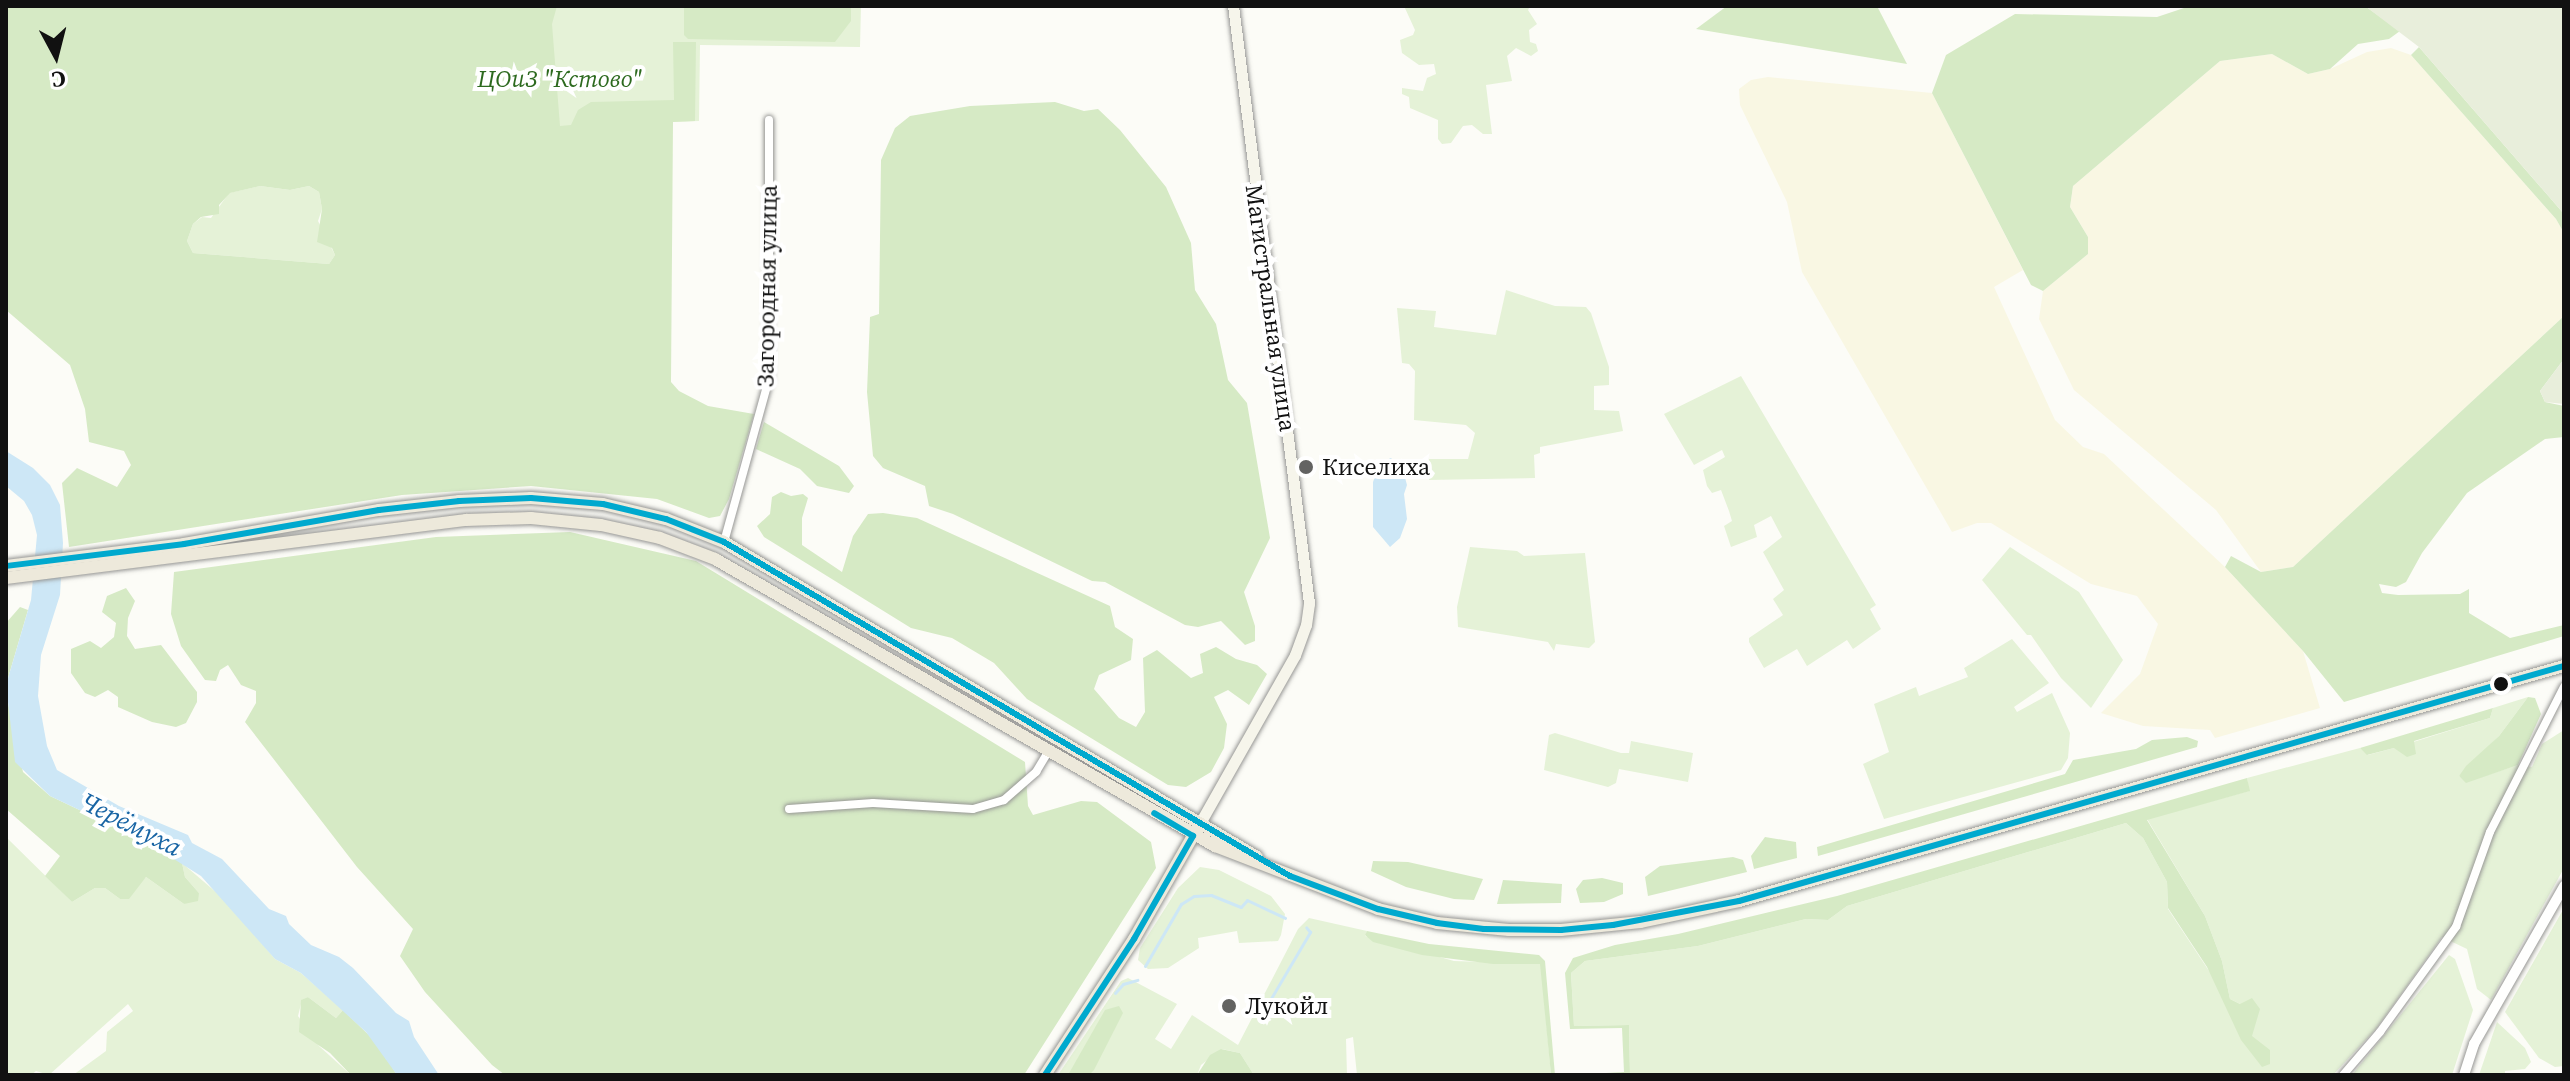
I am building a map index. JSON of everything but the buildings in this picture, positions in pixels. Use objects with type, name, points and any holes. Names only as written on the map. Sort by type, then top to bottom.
[{"type":"main road","name":"Магистральная улица","points":[[1200,823],[1295,655],[1306,625],[1309,603],[1233,6]]},
{"type":"main road","points":[[6,578],[379,510],[531,498],[603,504],[656,516],[724,542],[1200,823],[1313,886]]},
{"type":"main road","points":[[6,566],[109,560],[466,520],[531,518],[601,525],[660,538],[715,559],[1193,836],[1313,886],[1412,918],[1484,929],[1561,930],[1654,920],[1796,885],[2564,666]]},
{"type":"main road","points":[[1045,1075],[1134,939],[1200,823]]},
{"type":"street","name":"Загородная улица","points":[[724,542],[769,379],[769,120]]},
{"type":"street","points":[[2343,1075],[2380,1032],[2456,927],[2490,832],[2564,687]]},
{"type":"street","points":[[789,809],[873,803],[973,809],[1004,800],[1036,772],[1048,752]]},
{"type":"street","points":[[2464,1075],[2474,1044],[2564,886]]},
{"type":"shaded area","points":[[2391,48],[2411,55],[2556,219],[2564,233],[2564,316],[2293,567],[2261,572],[2216,510],[2074,390],[2039,319],[2043,291],[2088,254],[2088,237],[2070,207],[2073,186],[2220,61],[2272,54],[2308,74],[2330,69],[2367,52]]},
{"type":"shaded area","points":[[1768,77],[1932,93],[2023,270],[1994,287],[2055,420],[2083,447],[2104,454],[2225,567],[2303,651],[2320,708],[2215,738],[2210,730],[2143,726],[2101,713],[2140,674],[2158,624],[2137,596],[2091,584],[1991,523],[1977,523],[1952,532],[1802,272],[1787,202],[1740,105],[1739,89],[1751,80]]},
{"type":"green space","points":[[6,6],[557,6],[552,24],[560,126],[571,125],[578,110],[591,102],[674,100],[673,42],[696,42],[695,121],[673,122],[671,382],[679,391],[708,406],[754,414],[729,499],[720,516],[709,518],[657,499],[531,486],[402,495],[69,547],[62,483],[77,468],[117,487],[131,465],[124,451],[89,442],[85,409],[70,365],[6,310]],"holes":[[[260,186],[290,190],[309,186],[319,192],[322,209],[317,242],[332,248],[335,255],[329,264],[193,253],[187,241],[193,224],[201,217],[219,214],[219,205],[230,193]]]},
{"type":"green space","name":"ЦОиЗ \"Кстово\"","points":[[312,6],[861,6],[860,47],[700,45],[699,121],[669,122],[529,154]]},
{"type":"green space","points":[[684,6],[851,6],[851,21],[835,42],[688,39],[684,35]]},
{"type":"green space","points":[[1404,6],[1530,6],[1528,10],[1537,24],[1529,30],[1530,42],[1536,44],[1538,51],[1531,56],[1516,48],[1507,56],[1512,81],[1486,85],[1492,134],[1483,134],[1472,125],[1463,126],[1451,143],[1442,144],[1438,139],[1438,120],[1410,108],[1409,97],[1402,94],[1402,88],[1423,91],[1427,78],[1436,74],[1434,64],[1419,65],[1402,53],[1400,40],[1413,35],[1415,30]]},
{"type":"green space","points":[[1727,6],[1878,8],[1907,64],[1696,29]]},
{"type":"green space","points":[[2190,6],[2365,6],[2400,31],[2389,39],[2358,44],[2330,69],[2308,74],[2272,54],[2220,61],[2073,186],[2070,207],[2088,237],[2088,254],[2043,291],[2031,285],[1932,93],[1946,55],[2015,14],[2157,17]]},
{"type":"green space","points":[[2365,6],[2564,6],[2564,214],[2419,47]]},
{"type":"green space","points":[[2419,47],[2564,214],[2564,233],[2556,219],[2411,55]]},
{"type":"green space","points":[[1055,102],[1084,111],[1098,109],[1120,130],[1166,187],[1191,243],[1195,290],[1216,324],[1228,380],[1247,403],[1270,538],[1244,592],[1255,626],[1255,641],[1245,645],[1221,621],[1198,627],[1185,625],[1105,582],[1092,581],[953,514],[929,506],[925,486],[883,468],[873,456],[867,392],[870,317],[879,314],[881,160],[895,128],[910,116],[970,106]]},
{"type":"green space","points":[[260,186],[290,190],[309,186],[319,192],[322,209],[318,221],[335,255],[329,264],[193,253],[187,241],[193,224],[202,217],[211,218],[229,193]]},
{"type":"green space","points":[[1506,290],[1555,306],[1586,307],[1591,313],[1609,367],[1609,385],[1594,386],[1594,410],[1619,411],[1623,431],[1540,447],[1540,453],[1534,455],[1535,478],[1429,480],[1429,459],[1468,459],[1475,433],[1466,425],[1414,420],[1415,371],[1409,364],[1402,363],[1397,308],[1436,311],[1434,327],[1496,335]]},
{"type":"green space","points":[[2564,316],[2564,359],[2540,391],[2545,402],[2564,406],[2564,437],[2545,439],[2467,493],[2422,553],[2406,582],[2396,587],[2379,584],[2382,593],[2398,595],[2460,594],[2469,589],[2469,613],[2510,638],[2564,625],[2564,636],[2344,702],[2303,651],[2225,567],[2231,556],[2261,572],[2293,567]]},
{"type":"green space","points":[[2564,359],[2564,404],[2545,402],[2540,391]]},
{"type":"green space","points":[[1741,376],[1876,605],[1870,609],[1881,629],[1853,649],[1847,640],[1807,666],[1797,649],[1764,668],[1749,642],[1749,638],[1783,615],[1773,599],[1784,590],[1763,552],[1782,537],[1771,516],[1754,525],[1757,537],[1731,547],[1724,526],[1732,521],[1729,511],[1721,490],[1712,493],[1707,486],[1703,470],[1725,457],[1722,450],[1694,465],[1664,414]]},
{"type":"green space","points":[[764,422],[839,466],[854,486],[849,493],[817,486],[800,469],[756,449]]},
{"type":"green space","points":[[781,492],[791,496],[803,494],[808,498],[802,518],[802,545],[842,572],[853,536],[868,514],[883,513],[917,518],[1110,606],[1115,627],[1133,639],[1131,660],[1099,675],[1094,689],[1119,718],[1136,727],[1145,712],[1143,658],[1157,650],[1191,678],[1203,673],[1200,654],[1216,647],[1236,659],[1257,665],[1267,674],[1249,705],[1228,690],[1214,697],[1227,724],[1224,748],[1211,772],[1186,787],[1168,785],[1027,699],[994,663],[952,638],[911,628],[764,537],[757,526],[770,514],[772,497]]},
{"type":"green space","points":[[570,532],[696,561],[1025,762],[1028,806],[1033,815],[1081,801],[1097,802],[1151,842],[1156,868],[1024,1075],[505,1075],[492,1065],[425,992],[400,956],[413,929],[357,867],[245,722],[256,703],[256,691],[241,685],[228,665],[220,670],[216,681],[205,680],[181,646],[171,614],[174,572],[436,537]]},
{"type":"green space","points":[[1470,547],[1517,551],[1524,556],[1585,553],[1595,642],[1589,648],[1556,644],[1554,651],[1548,642],[1458,627],[1457,607]]},
{"type":"green space","points":[[2010,547],[2079,592],[2123,660],[2091,708],[2061,678],[2031,635],[2027,635],[1982,580]]},
{"type":"green space","points":[[126,588],[135,601],[128,618],[127,636],[135,649],[161,645],[197,692],[197,702],[186,723],[176,727],[152,722],[118,707],[118,697],[108,690],[95,697],[85,693],[71,673],[71,649],[90,641],[101,648],[114,637],[116,623],[102,612],[107,596]]},
{"type":"green space","points":[[20,607],[28,610],[6,685],[6,623]]},
{"type":"green space","points":[[2012,639],[2049,683],[2014,707],[2017,712],[2052,693],[2070,733],[2068,758],[2061,770],[1884,819],[1863,764],[1889,752],[1874,704],[1916,687],[1919,696],[1968,677],[1964,668]]},
{"type":"green space","points":[[6,694],[23,772],[50,796],[145,841],[182,863],[185,877],[199,893],[198,901],[184,904],[146,877],[129,899],[120,899],[105,888],[95,888],[72,902],[45,876],[60,856],[6,809]]},
{"type":"green space","points":[[2528,697],[2499,736],[2459,776],[2466,782],[2518,765],[2532,767],[2542,744],[2564,730],[2564,868],[2491,1000],[2477,989],[2467,949],[2442,937],[2376,1029],[2333,1075],[1630,1075],[1629,1025],[1574,1026],[1571,973],[1585,961],[1698,946],[1806,919],[1828,920],[1847,906],[2126,823],[2143,838],[2167,882],[2168,909],[2252,1036],[2240,1004],[2230,999],[2222,961],[2205,916],[2147,819],[2249,791],[2247,778],[2360,748],[2368,755],[2394,748],[2490,718],[2493,708]]},
{"type":"green space","points":[[2528,697],[2535,698],[2541,714],[2518,765],[2466,783],[2459,776],[2466,766],[2499,736]]},
{"type":"green space","points":[[2493,708],[2490,718],[2414,741],[2416,754],[2407,757],[2394,748],[2367,755],[2360,748]]},
{"type":"green space","points":[[1555,733],[1621,753],[1629,753],[1631,741],[1693,753],[1688,782],[1619,769],[1616,783],[1608,787],[1544,770],[1549,735]]},
{"type":"green space","points":[[2187,737],[2198,741],[2197,747],[1818,856],[1817,847],[2065,774],[2073,760],[2136,749],[2152,740]]},
{"type":"green space","points":[[2247,778],[2250,791],[2147,820],[2205,916],[2222,961],[2230,999],[2240,1004],[2252,998],[2260,1009],[2252,1036],[2270,1050],[2270,1064],[2262,1067],[2241,1040],[2207,967],[2168,908],[2167,882],[2143,838],[2126,823],[1847,906],[1828,920],[1806,919],[1698,946],[1585,961],[1571,973],[1574,1026],[1629,1025],[1630,1075],[1569,1075],[1624,1072],[1622,1028],[1570,1029],[1565,973],[1573,958],[1615,945],[1678,934],[1837,896]]},
{"type":"green space","points":[[6,837],[72,902],[95,888],[105,888],[120,899],[146,877],[184,904],[199,893],[185,877],[182,863],[224,899],[275,959],[301,973],[343,1010],[336,1018],[308,997],[302,1000],[298,1016],[319,1046],[351,1075],[73,1075],[106,1051],[107,1032],[133,1011],[128,1004],[49,1075],[36,1071],[31,1075],[6,1075]]},
{"type":"green space","points":[[1765,837],[1796,842],[1797,858],[1754,869],[1751,856]]},
{"type":"green space","points":[[1733,857],[1743,860],[1747,872],[1648,896],[1645,877],[1660,866]]},
{"type":"green space","points":[[1373,861],[1408,862],[1483,879],[1474,900],[1454,899],[1406,887],[1371,871]]},
{"type":"green space","points":[[1200,867],[1219,870],[1271,896],[1285,914],[1278,941],[1239,943],[1237,931],[1198,938],[1199,948],[1168,968],[1148,969],[1138,960],[1140,948],[1178,888]]},
{"type":"green space","points":[[1602,878],[1623,883],[1623,894],[1604,902],[1580,903],[1576,889],[1583,880]]},
{"type":"green space","points":[[1503,880],[1562,884],[1561,903],[1497,904]]},
{"type":"green space","points":[[2564,908],[2564,1066],[2555,1067],[2539,1058],[2505,1012]]},
{"type":"green space","points":[[1309,918],[1367,931],[1365,936],[1454,961],[1541,964],[1551,1075],[1357,1075],[1353,1037],[1346,1039],[1347,1075],[1254,1075],[1240,1053],[1222,1049],[1201,1065],[1197,1075],[1058,1075],[1121,981],[1128,978],[1177,1004],[1155,1039],[1171,1049],[1192,1015],[1238,1045],[1298,929]]},
{"type":"green space","points":[[1367,931],[1429,944],[1539,955],[1545,961],[1555,1075],[1551,1075],[1540,964],[1493,964],[1422,955],[1373,942],[1365,935]]},
{"type":"green space","points":[[2449,955],[2455,959],[2473,1010],[2452,1075],[2352,1075]]},
{"type":"green space","points":[[308,997],[336,1018],[343,1010],[377,1043],[397,1075],[351,1075],[330,1053],[299,1032],[301,1000]]},
{"type":"green space","points":[[1119,1006],[1123,1013],[1094,1070],[1089,1075],[1068,1075],[1105,1010]]},
{"type":"green space","points":[[2497,1022],[2525,1048],[2531,1062],[2525,1069],[2505,1071],[2505,1075],[2479,1075]]},
{"type":"green space","points":[[1221,1049],[1240,1053],[1254,1075],[1197,1075],[1210,1055]]},
{"type":"water","name":"Черёмуха","points":[[6,451],[33,468],[50,485],[60,505],[63,543],[60,595],[41,655],[38,696],[47,746],[57,770],[119,806],[188,835],[192,843],[222,859],[269,909],[286,916],[289,924],[311,945],[339,957],[353,968],[396,1013],[409,1021],[414,1037],[439,1075],[397,1075],[366,1032],[301,973],[275,959],[201,876],[145,841],[50,796],[15,762],[6,685],[31,600],[37,535],[32,515],[24,501],[6,486]]},
{"type":"water","points":[[1391,458],[1404,474],[1407,485],[1404,494],[1407,519],[1400,538],[1390,547],[1373,527],[1373,482],[1380,463]]},
{"type":"waterway","points":[[1145,966],[1181,904],[1194,896],[1211,895],[1241,907],[1247,900],[1285,918]]},
{"type":"waterway","points":[[1260,1017],[1310,932],[1306,927]]},
{"type":"waterway","points":[[1115,993],[1123,984],[1137,980]]},
{"type":"transit line","points":[[6,566],[184,544],[379,510],[459,501],[531,498],[603,504],[666,519],[724,542],[1290,876],[1378,909],[1437,923],[1484,929],[1561,930],[1613,925],[1739,901],[2564,666]]},
{"type":"transit line","points":[[1045,1075],[1134,939],[1193,836],[1154,813]]},
{"type":"place","name":"Киселиха","points":[[1306,467]]},
{"type":"place","name":"Лукойл","points":[[1229,1006]]}]
